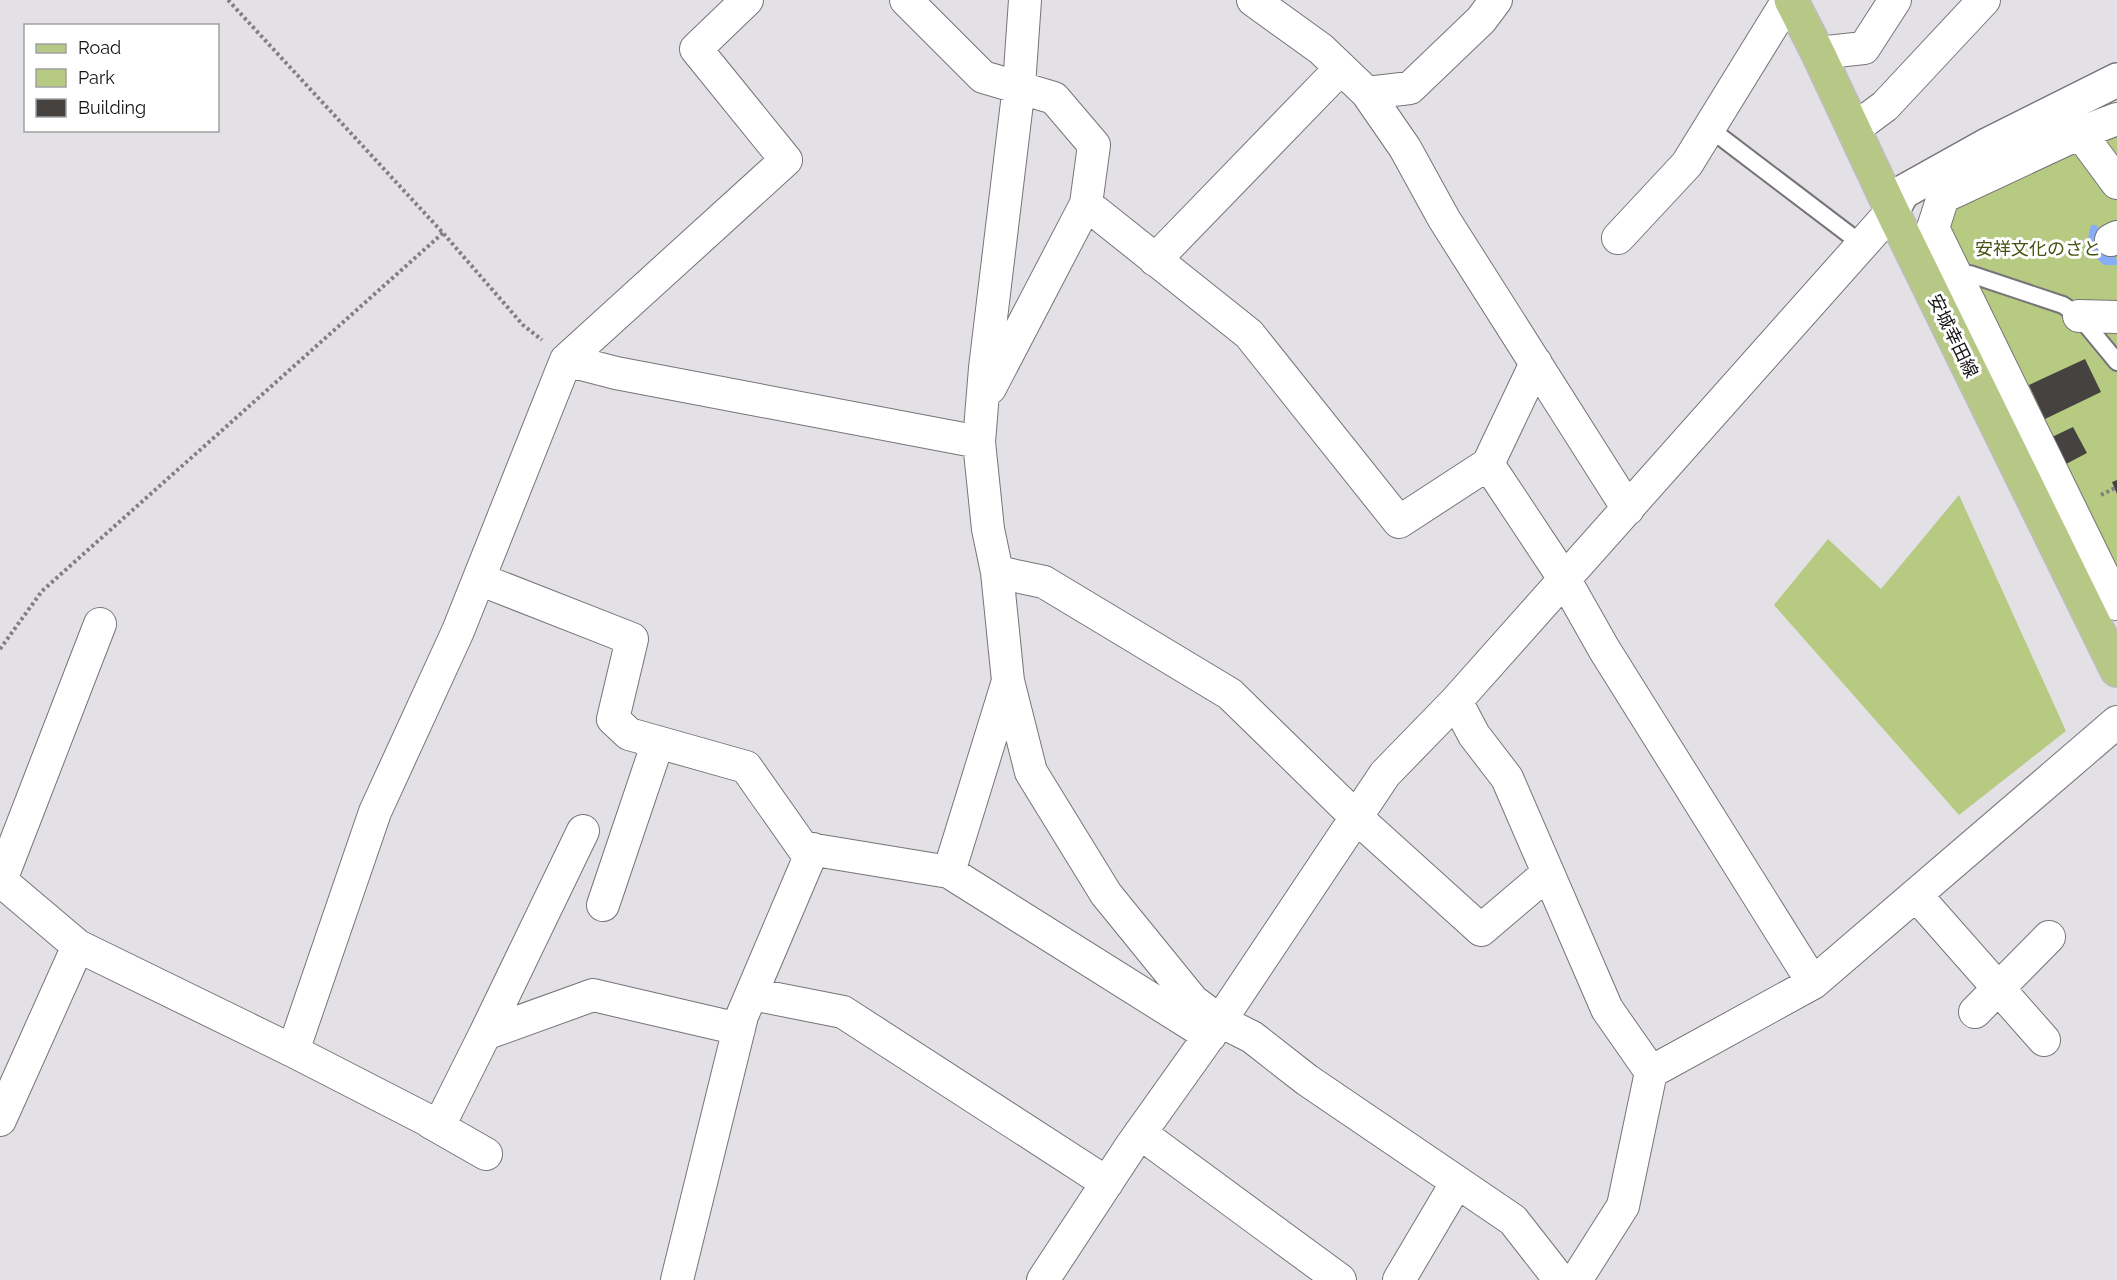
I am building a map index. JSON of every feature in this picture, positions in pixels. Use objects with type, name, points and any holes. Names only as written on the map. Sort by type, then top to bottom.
[{"type":"main road","name":"安城幸田線","points":[[1789,0],[1818,53],[1892,212],[2117,670]]},
{"type":"street","points":[[293,1052],[375,812],[458,631],[566,360],[786,160],[696,49],[747,0]]},
{"type":"street","points":[[906,0],[983,77],[1054,98],[1094,145],[1086,204],[984,399]]},
{"type":"street","points":[[1025,0],[1019,86],[985,368],[979,442],[988,529],[997,572],[1008,681],[1031,772],[1106,894],[1215,1029]]},
{"type":"street","points":[[1253,0],[1321,49],[1367,93],[1405,148],[1444,219],[1628,508]]},
{"type":"street","points":[[1367,93],[1410,88],[1481,20],[1496,0]]},
{"type":"street","points":[[1618,238],[1687,164],[1789,0]]},
{"type":"street","points":[[1818,53],[1864,48],[1895,0]]},
{"type":"street","points":[[1854,129],[1885,106],[1984,0]]},
{"type":"street","points":[[1155,260],[1341,68]]},
{"type":"street","points":[[1043,1280],[1140,1132],[1215,1029],[1385,774],[1456,701],[1565,580],[1892,212],[1903,192],[1989,144],[2117,80]]},
{"type":"street","points":[[2117,119],[2080,133],[1943,197],[1933,228],[2117,604]]},
{"type":"street","points":[[2080,133],[2116,180]]},
{"type":"street","points":[[1086,204],[1249,334],[1399,522],[1488,464],[1536,363]]},
{"type":"street","points":[[2079,316],[2117,317]]},
{"type":"street","points":[[566,360],[616,373],[979,442]]},
{"type":"street","points":[[1488,464],[1565,580],[1604,649],[1813,983]]},
{"type":"street","points":[[997,572],[1044,582],[1230,694],[1356,817],[1481,930],[1548,873]]},
{"type":"street","points":[[479,579],[632,639],[613,719],[629,734],[746,767],[803,848],[949,872],[1215,1029],[1252,1036],[1307,1080],[1513,1220],[1560,1280]]},
{"type":"street","points":[[100,624],[1,880],[78,946],[293,1052],[430,1122],[486,1154]]},
{"type":"street","points":[[949,872],[1008,681]]},
{"type":"street","points":[[1456,701],[1474,735],[1507,778],[1607,1009],[1651,1072],[1623,1206],[1576,1280]]},
{"type":"street","points":[[1651,1072],[1813,983],[2117,722]]},
{"type":"street","points":[[603,905],[658,742]]},
{"type":"street","points":[[430,1122],[439,1126],[583,831]]},
{"type":"street","points":[[677,1280],[739,1029],[813,849]]},
{"type":"street","points":[[1916,895],[2044,1040]]},
{"type":"street","points":[[1974,1012],[2049,937]]},
{"type":"street","points":[[0,1120],[78,946]]},
{"type":"street","points":[[752,994],[843,1012],[1107,1183]]},
{"type":"street","points":[[485,1034],[593,995],[739,1029]]},
{"type":"street","points":[[1140,1132],[1340,1280]]},
{"type":"street","points":[[1399,1280],[1457,1182]]},
{"type":"lane","points":[[1709,128],[1863,244]]},
{"type":"lane","points":[[1933,294],[1970,274],[2063,305],[2079,316],[2117,362]]},
{"type":"path","points":[[228,0],[443,233],[523,325],[566,360]]},
{"type":"path","points":[[0,649],[42,591],[443,233]]},
{"type":"path","points":[[2111,490],[2117,487]]},
{"type":"green space","name":"安祥文化のさと","points":[[2117,127],[2117,590],[1939,230],[1947,203]]},
{"type":"green space","points":[[1959,495],[2066,731],[1959,815],[1774,605],[1828,539],[1881,589]]},
{"type":"water","points":[[2091,225],[2096,225],[2110,244],[2117,259],[2117,265],[2104,265],[2086,249]]},
{"type":"building","points":[[2085,359],[2101,392],[2045,419],[2029,385]]},
{"type":"building","points":[[2073,427],[2087,453],[2066,464],[2052,437]]},
{"type":"building","points":[[2117,480],[2117,494],[2112,482]]}]
